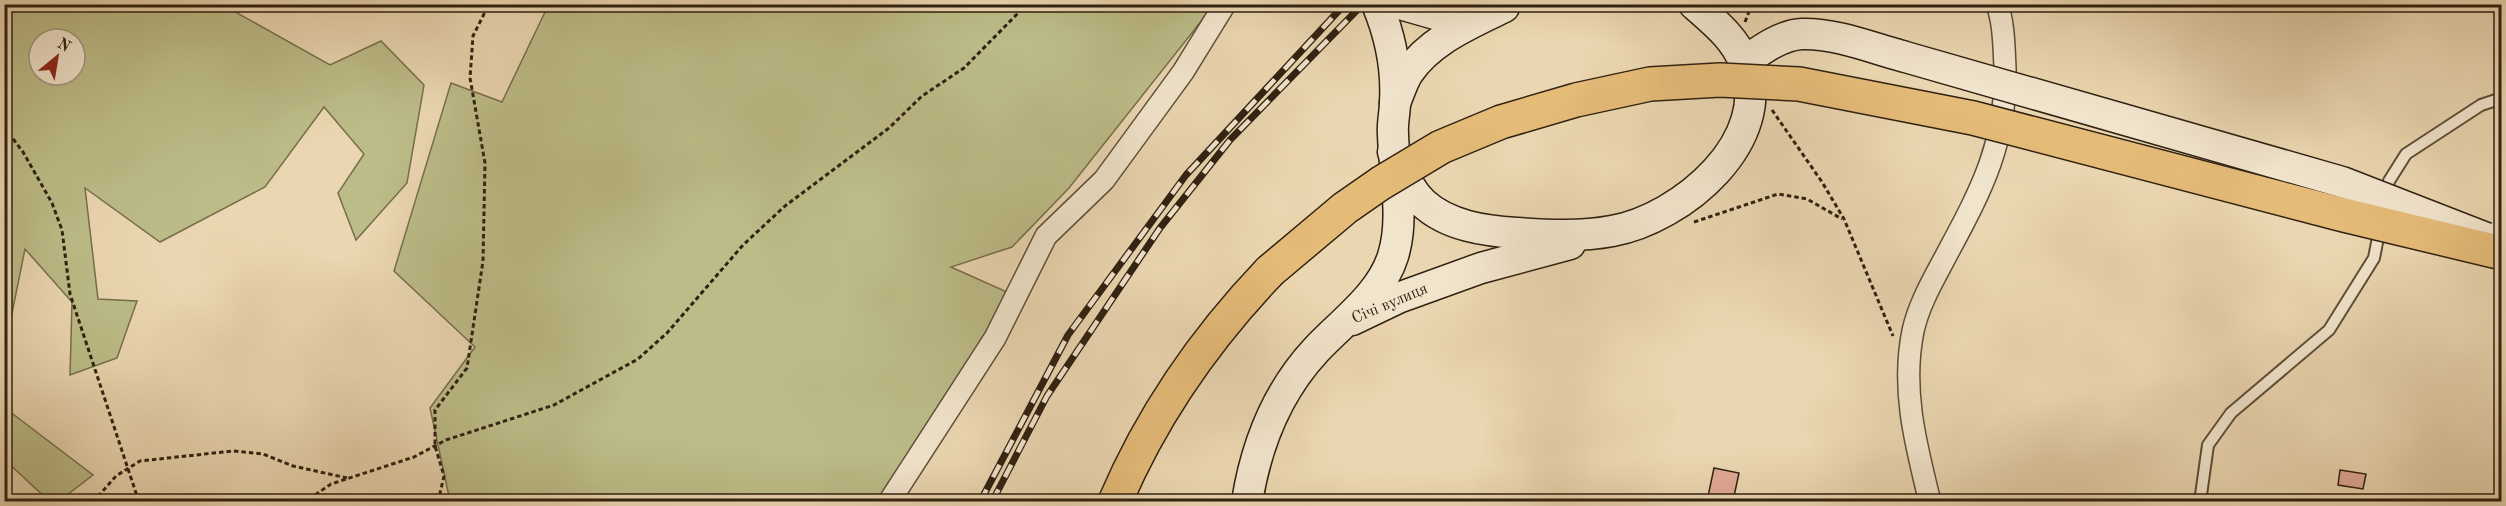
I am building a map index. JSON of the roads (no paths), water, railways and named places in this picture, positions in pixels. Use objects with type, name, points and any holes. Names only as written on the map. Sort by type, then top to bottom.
[{"type":"main road","points":[[1377,4],[1392,53],[1395,103]]},
{"type":"main road","points":[[1400,4],[1435,14],[1460,14],[1510,6]]},
{"type":"main road","points":[[1395,103],[1408,73],[1428,51],[1456,30],[1510,6]]},
{"type":"main road","points":[[1393,152],[1409,187],[1424,203],[1448,219],[1489,231],[1547,235],[1613,231],[1660,212],[1691,195],[1715,173],[1736,146],[1747,118],[1751,95],[1746,68],[1722,27],[1693,6]]},
{"type":"main road","points":[[1746,68],[1766,47],[1802,34],[1823,36],[1902,56],[2342,182],[2502,243]]},
{"type":"main road","points":[[1115,501],[1170,396],[1213,334],[1270,271],[1345,208],[1421,159],[1501,122],[1576,100],[1650,84],[1720,80],[1799,84],[1973,118],[2344,215],[2502,253]]},
{"type":"main road","name":"Січі вулиця","points":[[1346,323],[1380,281],[1392,259],[1399,235],[1392,123],[1395,103]]},
{"type":"main road","name":"Січі вулиця","points":[[1346,323],[1398,298],[1481,268],[1613,231]]},
{"type":"main road","points":[[1247,501],[1254,462],[1271,415],[1291,381],[1316,350],[1346,323]]},
{"type":"street","points":[[889,501],[995,338],[1046,236],[1104,180],[1183,72],[1226,4]]},
{"type":"street","points":[[1930,501],[1912,429],[1907,371],[1913,329],[1927,293],[1983,188],[1999,136],[2006,94],[2005,51],[1997,4]]},
{"type":"lane","points":[[2200,501],[2208,445],[2231,413],[2329,330],[2374,258],[2389,181],[2406,154],[2481,105],[2502,98]]},
{"type":"railway","points":[[980,502],[1068,335],[1186,175],[1345,4]]},
{"type":"railway","points":[[992,502],[1047,396],[1160,228],[1230,140],[1363,4]]}]
